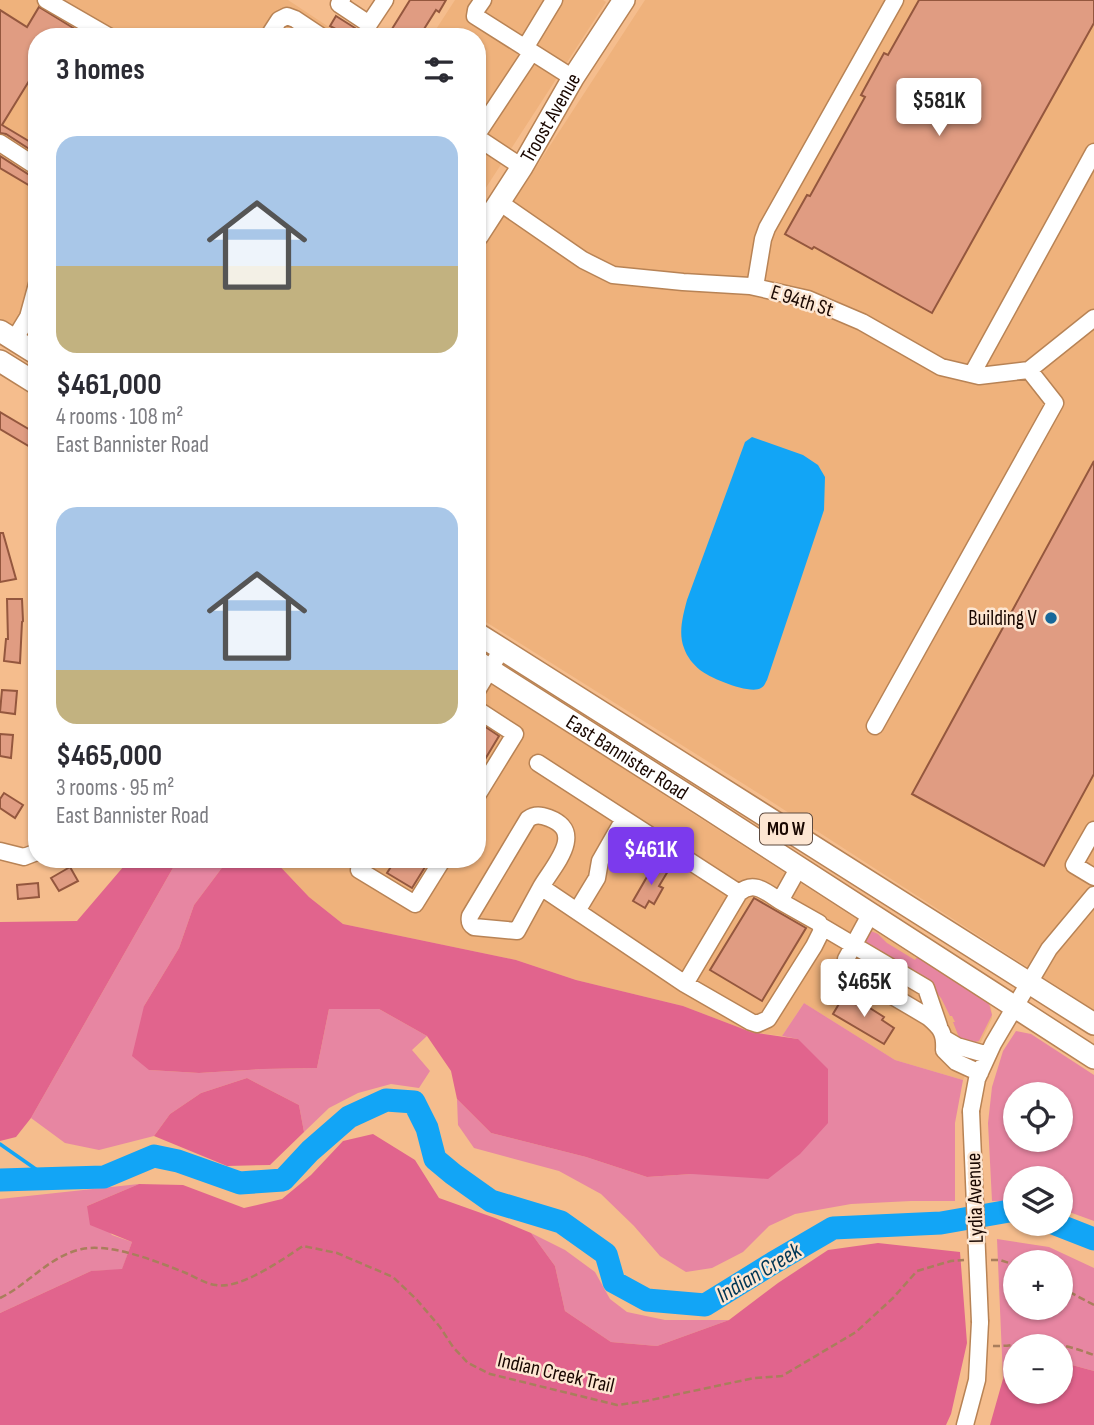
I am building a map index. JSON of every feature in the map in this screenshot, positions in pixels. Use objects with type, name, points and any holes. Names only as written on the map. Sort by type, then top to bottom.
[{"type":"main road","name":"Troost Avenue","points":[[486,222],[522,167],[573,78],[624,0]]},
{"type":"main road","points":[[7,335],[28,348]]},
{"type":"main road","points":[[0,361],[28,378]]},
{"type":"main road","name":"East Bannister Road","points":[[486,639],[1094,1024]]},
{"type":"main road","name":"East Bannister Road","points":[[486,666],[1094,1058]]},
{"type":"street","points":[[46,0],[94,28]]},
{"type":"street","points":[[342,0],[339,4],[369,24],[385,0]]},
{"type":"street","points":[[482,0],[475,16],[573,78]]},
{"type":"street","points":[[486,119],[528,51],[554,0]]},
{"type":"street","points":[[755,287],[767,228],[895,0]]},
{"type":"street","points":[[274,28],[279,20],[287,16],[307,28]]},
{"type":"street","points":[[0,143],[28,161]]},
{"type":"street","points":[[486,143],[522,167]]},
{"type":"street","points":[[972,374],[1094,152]]},
{"type":"street","name":"E 94th St","points":[[499,202],[583,260],[613,275],[755,287],[808,299],[862,322],[941,367],[979,376],[1029,370]]},
{"type":"street","points":[[7,335],[28,318]]},
{"type":"street","points":[[876,726],[1055,403],[1029,370],[1094,318]]},
{"type":"street","points":[[486,663],[502,649]]},
{"type":"street","points":[[486,715],[515,734],[486,781]]},
{"type":"street","points":[[538,763],[739,893]]},
{"type":"street","points":[[539,815],[563,826],[567,835],[564,849],[541,887],[517,931],[471,925],[470,916],[528,819],[539,815]]},
{"type":"street","points":[[578,911],[597,878],[600,861],[624,820]]},
{"type":"street","points":[[1094,830],[1074,865],[1094,877]]},
{"type":"street","points":[[0,851],[24,857],[28,855]]},
{"type":"street","points":[[780,901],[799,867]]},
{"type":"street","points":[[360,868],[359,870],[415,904],[437,868]]},
{"type":"street","points":[[541,887],[685,984],[757,1024],[768,1019],[821,934],[821,926]]},
{"type":"street","points":[[685,984],[739,893],[744,888],[759,888],[926,988],[942,1032],[944,1050],[956,1062],[980,1073]]},
{"type":"street","name":"Lydia Avenue","points":[[965,1425],[977,1380],[980,1322],[971,1111],[977,1079],[1049,949],[1094,895]]},
{"type":"street","points":[[871,913],[845,965],[850,971],[928,1017],[957,1046],[988,1055]]},
{"type":"path","name":"Indian Creek Trail","points":[[0,1298],[56,1258],[82,1249],[107,1248],[160,1262],[216,1286],[249,1278],[303,1246],[337,1253],[393,1277],[417,1300],[468,1363],[490,1374],[617,1405],[754,1378],[782,1376],[856,1332],[894,1298],[917,1271],[963,1260]]},
{"type":"path","points":[[988,1260],[1003,1261]]},
{"type":"path","points":[[1073,1294],[1094,1305]]},
{"type":"path","points":[[979,1346],[1006,1347],[1042,1342],[1094,1355]]},
{"type":"shaded area","points":[[0,0],[288,0],[330,28],[28,28],[28,341],[0,323]]},
{"type":"shaded area","points":[[455,0],[606,2],[486,188],[486,28],[437,28]]},
{"type":"shaded area","points":[[645,0],[1094,0],[1094,1010],[758,793],[486,622],[486,244]]},
{"type":"shaded area","points":[[486,680],[991,1006],[992,1018],[963,1080],[895,1060],[804,1003],[782,1036],[751,1032],[683,1006],[576,980],[516,960],[343,924],[309,897],[282,868],[486,868]]},
{"type":"shaded area","points":[[122,868],[173,868],[31,1118],[16,1137],[0,1141],[0,922],[77,921]]},
{"type":"shaded area","points":[[173,868],[222,868],[194,905],[179,948],[144,1006],[149,1070],[199,1073],[317,1068],[329,1009],[379,1009],[427,1036],[412,1050],[430,1071],[419,1088],[391,1084],[358,1093],[329,1108],[304,1132],[299,1105],[247,1078],[201,1093],[170,1114],[154,1136],[99,1150],[65,1143],[31,1118]]},
{"type":"shaded area","points":[[222,868],[282,868],[309,897],[343,924],[516,960],[576,980],[683,1006],[751,1032],[798,1039],[828,1069],[828,1123],[800,1154],[768,1179],[692,1174],[647,1177],[586,1157],[491,1133],[457,1099],[451,1071],[427,1036],[379,1009],[329,1009],[317,1068],[199,1073],[149,1070],[132,1056],[144,1006],[179,948],[194,905]]},
{"type":"shaded area","points":[[871,931],[915,960],[918,956],[988,1000],[992,1015],[979,1041],[971,1043],[960,1040],[952,1016],[930,986],[861,941]]},
{"type":"shaded area","points":[[804,1003],[895,1060],[963,1080],[955,1123],[955,1201],[851,1204],[795,1214],[769,1226],[743,1252],[712,1268],[686,1272],[660,1256],[601,1194],[559,1171],[474,1148],[458,1125],[457,1099],[491,1133],[586,1157],[647,1177],[692,1174],[798,1039],[782,1036]]},
{"type":"shaded area","points":[[1016,1031],[1031,1034],[1094,1075],[1094,1221],[1073,1213],[1073,1166],[1003,1166],[1003,1201],[992,1201],[988,1123],[992,1087],[1003,1051]]},
{"type":"shaded area","points":[[247,1078],[299,1105],[304,1132],[270,1165],[227,1166],[154,1136],[170,1114],[201,1093]]},
{"type":"shaded area","points":[[373,1134],[415,1160],[439,1198],[531,1233],[555,1266],[565,1311],[611,1342],[657,1346],[729,1320],[828,1250],[878,1243],[960,1252],[967,1343],[951,1414],[946,1425],[0,1425],[0,1313],[91,1271],[122,1269],[132,1242],[90,1225],[87,1206],[139,1184],[183,1185],[244,1208],[282,1199],[311,1175],[343,1141]]},
{"type":"shaded area","points":[[139,1184],[87,1206],[112,1235],[132,1242],[122,1270],[91,1271],[0,1313],[0,1199]]},
{"type":"shaded area","points":[[531,1233],[565,1250],[595,1272],[610,1299],[627,1312],[665,1320],[729,1320],[657,1346],[611,1342],[565,1311],[555,1266]]},
{"type":"shaded area","points":[[997,1239],[1055,1250],[1003,1250],[1003,1320],[1073,1320],[1073,1258],[1094,1268],[1094,1371],[1073,1365],[1073,1334],[1003,1334],[1003,1379]]},
{"type":"shaded area","points":[[1073,1365],[1094,1371],[1094,1425],[990,1425],[1003,1379],[1003,1404],[1073,1404]]},
{"type":"water","points":[[752,437],[803,455],[818,465],[825,477],[824,510],[767,680],[756,690],[730,685],[700,670],[685,651],[681,630],[687,600],[745,442]]},
{"type":"building","points":[[410,0],[446,0],[425,28],[393,28]]},
{"type":"building","points":[[919,0],[1094,0],[1094,23],[932,313],[814,247],[812,249],[785,234],[807,195],[810,196],[865,97],[861,95],[884,53],[888,55]]},
{"type":"building","points":[[39,7],[73,28],[28,28],[28,83],[2,125],[28,141],[28,148],[0,133],[0,10],[27,27]]},
{"type":"building","points":[[336,16],[355,28],[334,28],[330,26]]},
{"type":"building","points":[[0,156],[28,174],[28,185],[0,168]]},
{"type":"building","points":[[0,412],[28,429],[28,446],[0,429]]},
{"type":"building","name":"Building V","points":[[1094,461],[1094,774],[1044,866],[912,794]]},
{"type":"building","points":[[0,533],[3,533],[16,579],[0,582]]},
{"type":"building","points":[[7,599],[22,599],[20,663],[4,661],[8,639]]},
{"type":"building","points":[[2,690],[17,691],[15,714],[0,712]]},
{"type":"building","points":[[486,727],[499,736],[486,758]]},
{"type":"building","points":[[0,734],[13,735],[11,758],[0,756]]},
{"type":"building","points":[[4,793],[23,805],[15,818],[0,808],[0,799]]},
{"type":"building","points":[[655,863],[668,871],[659,886],[663,888],[654,904],[649,901],[645,908],[633,901]]},
{"type":"building","points":[[71,868],[78,881],[59,891],[51,878]]},
{"type":"building","points":[[390,868],[424,868],[412,888],[387,873]]},
{"type":"building","points":[[38,883],[39,897],[18,899],[17,885]]},
{"type":"building","points":[[754,898],[806,928],[762,1001],[710,970]]},
{"type":"building","points":[[843,997],[855,1004],[857,1000],[884,1017],[882,1020],[894,1028],[884,1044],[833,1014]]},
{"type":"waterway","name":"Indian Creek","points":[[0,1180],[104,1177],[154,1156],[178,1161],[240,1183],[283,1180],[310,1151],[349,1117],[386,1100],[414,1102],[427,1128],[435,1159],[491,1201],[561,1222],[606,1254],[614,1282],[647,1300],[705,1305],[833,1228],[941,1223],[1003,1212]]},
{"type":"waterway","points":[[0,1144],[50,1179]]},
{"type":"waterway","name":"Indian Creek","points":[[1073,1231],[1094,1239]]},
{"type":"place","name":"Building V","points":[[1051,618]]}]
